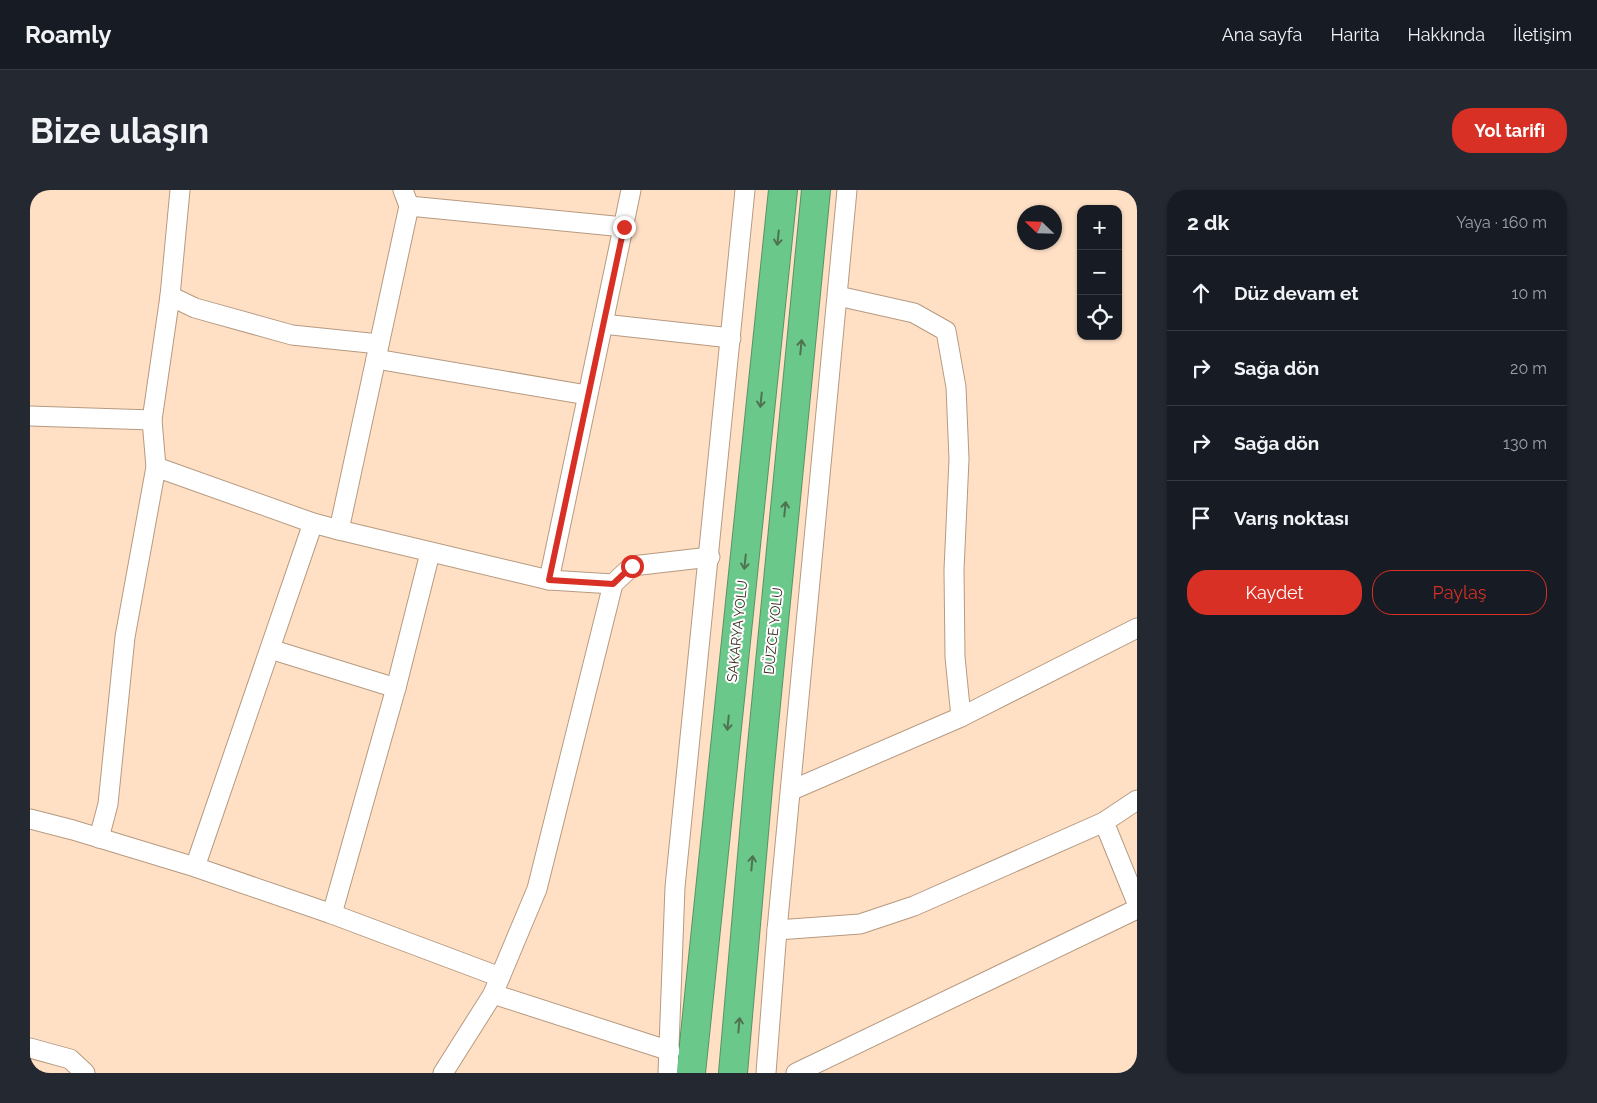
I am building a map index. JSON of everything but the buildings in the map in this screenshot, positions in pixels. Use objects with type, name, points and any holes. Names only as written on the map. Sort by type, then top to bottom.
[{"type":"highway","name":"SAKARYA YOLU","points":[[691,1073],[783,190]]},
{"type":"highway","name":"DÜZCE YOLU","points":[[733,1073],[760,766],[816,190]]},
{"type":"street","points":[[98,838],[108,804],[125,637],[156,467],[152,420],[170,296],[180,190]]},
{"type":"street","points":[[549,580],[631,190]]},
{"type":"street","points":[[668,1073],[675,887],[710,557],[745,190]]},
{"type":"street","points":[[766,1073],[777,930],[792,790],[847,190]]},
{"type":"street","points":[[339,530],[377,351],[406,198],[624,227]]},
{"type":"street","points":[[170,296],[196,308],[292,335],[587,395]]},
{"type":"street","points":[[838,296],[914,313],[946,331],[956,388],[959,459],[954,570],[955,658],[961,717]]},
{"type":"street","points":[[603,324],[731,338]]},
{"type":"street","points":[[30,416],[152,420]]},
{"type":"street","points":[[156,467],[313,523],[339,530],[549,580],[613,584]]},
{"type":"street","points":[[194,867],[313,523]]},
{"type":"street","points":[[332,914],[396,688],[430,553]]},
{"type":"street","points":[[442,1073],[496,985],[537,889],[613,584],[632,566],[710,557]]},
{"type":"street","points":[[792,790],[961,717],[1137,628]]},
{"type":"street","points":[[270,649],[396,688]]},
{"type":"street","points":[[777,930],[860,924],[914,906],[1104,822],[1137,800]]},
{"type":"street","points":[[30,819],[194,867],[332,914],[496,985],[670,1051]]},
{"type":"street","points":[[1104,822],[1137,903]]},
{"type":"street","points":[[796,1073],[1137,909]]},
{"type":"street","points":[[30,1048],[70,1059],[86,1073]]},
{"type":"route","points":[[624,227],[549,580],[613,584],[632,566]]}]
